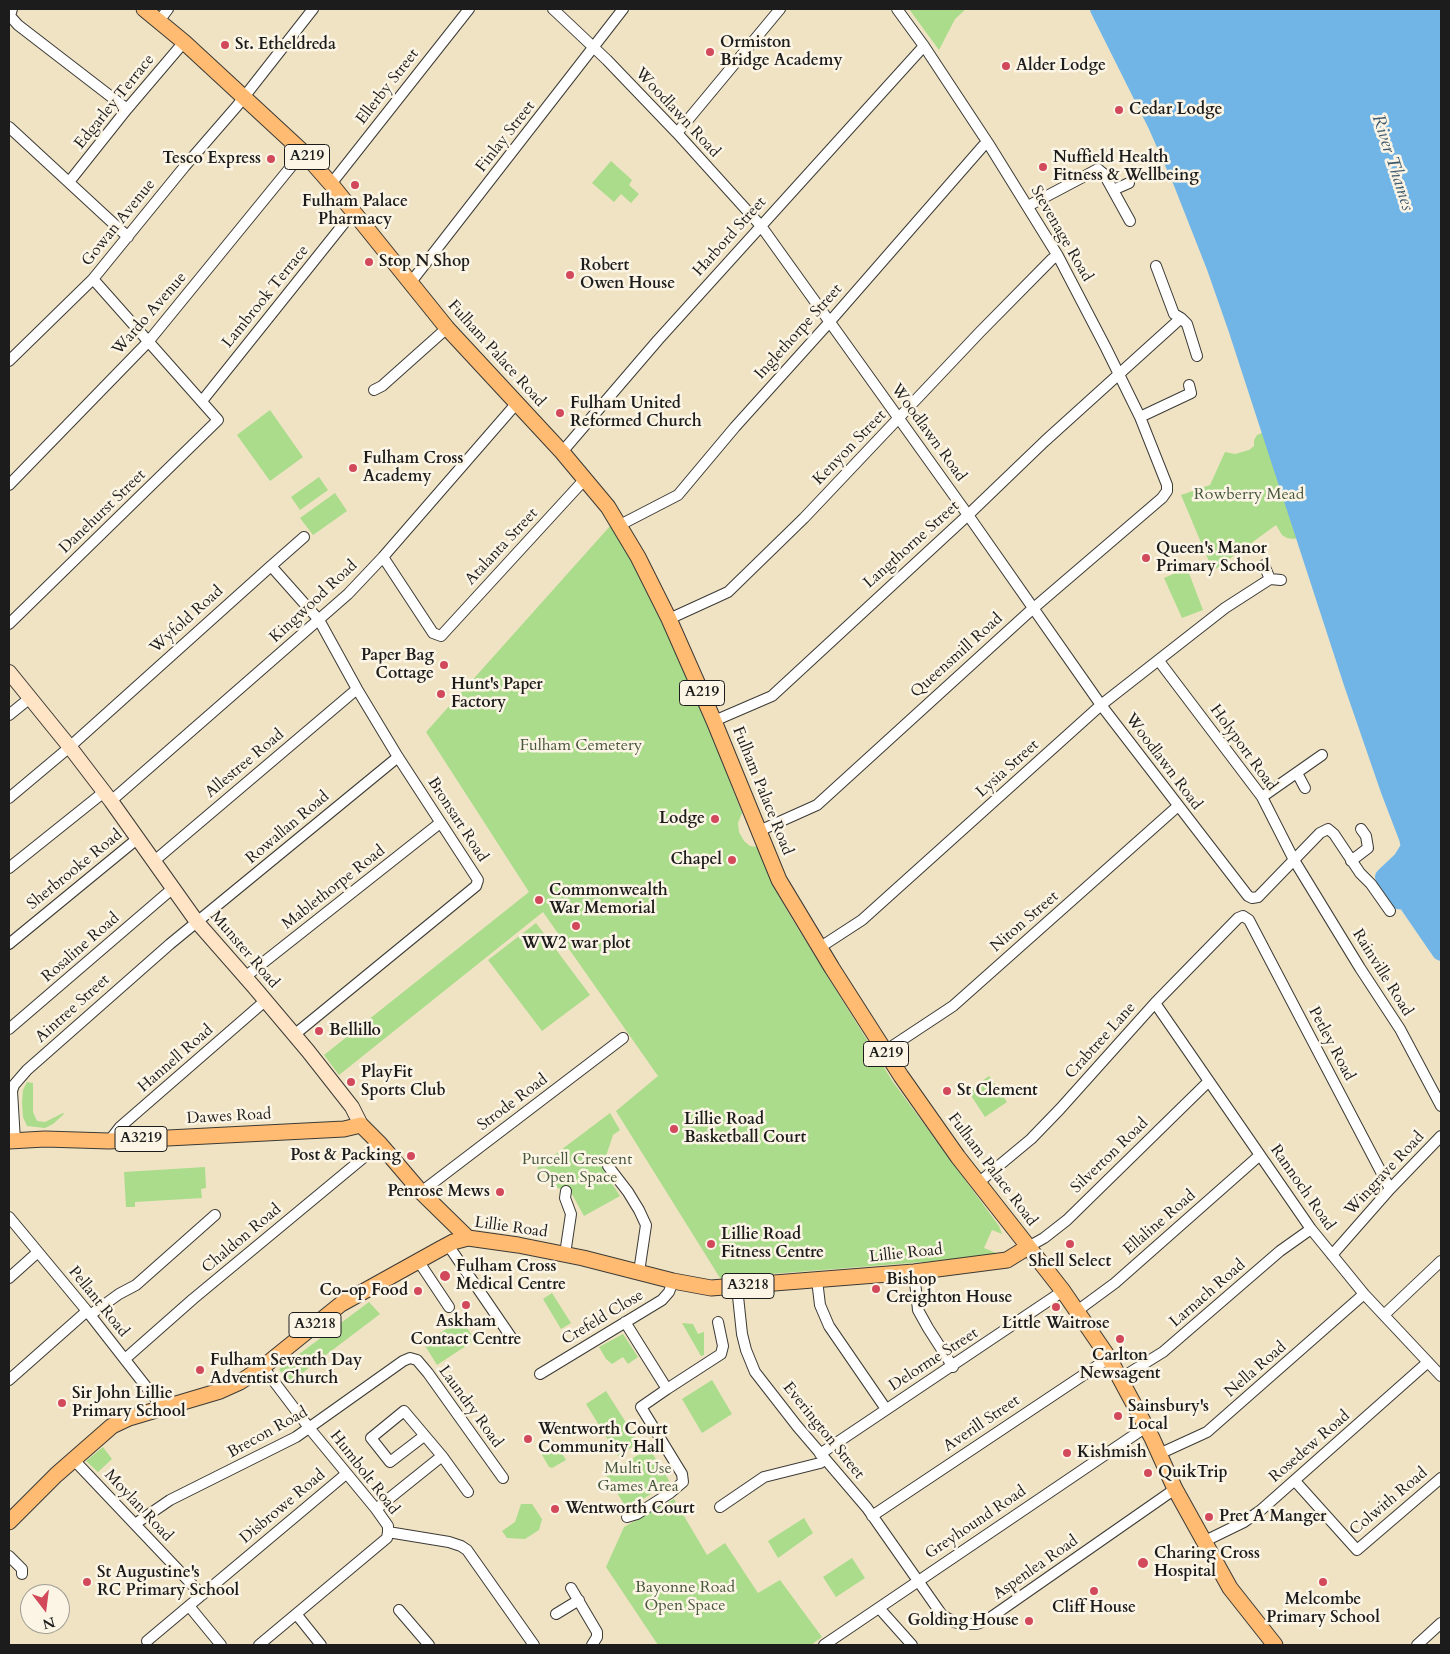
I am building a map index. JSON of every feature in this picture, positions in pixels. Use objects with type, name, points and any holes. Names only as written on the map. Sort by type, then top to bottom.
[{"type":"main road","name":"Fulham Palace Road","points":[[144,9],[164,15],[184,42],[303,152],[447,328],[562,452],[608,507],[638,556],[669,619],[714,721],[779,880],[819,948],[885,1051],[958,1157],[1063,1291],[1109,1358],[1121,1378],[1203,1542],[1230,1588],[1275,1645]]},
{"type":"main road","name":"Dawes Road","points":[[12,1141],[45,1139],[109,1141],[344,1129],[362,1125]]},
{"type":"main road","name":"Munster Road","points":[[362,1125],[420,1192],[468,1238]]},
{"type":"main road","name":"Lillie Road","points":[[9,1522],[73,1460],[112,1426],[129,1418],[220,1391],[240,1382],[263,1367],[341,1304],[448,1245],[468,1238],[565,1254],[673,1281],[711,1288],[914,1272],[1007,1260],[1028,1247]]},
{"type":"street","name":"Gowan Avenue","points":[[9,361],[93,279],[184,166],[244,97],[313,9]]},
{"type":"street","name":"Ellerby Street","points":[[331,184],[469,9]]},
{"type":"street","name":"Woodlawn Road","points":[[553,9],[677,133],[761,226],[968,515],[1101,705],[1250,898],[1258,897],[1294,860]]},
{"type":"street","name":"Finlay Street","points":[[410,282],[623,9]]},
{"type":"street","points":[[677,133],[780,9]]},
{"type":"street","name":"Stevenage Road","points":[[897,9],[924,46],[988,143],[1058,256],[1140,417],[1167,485],[1167,491]]},
{"type":"street","points":[[11,12],[18,25],[127,109]]},
{"type":"street","name":"Edgarley Terrace","points":[[69,182],[127,109],[184,42]]},
{"type":"street","name":"Harbord Street","points":[[562,452],[658,340],[924,46]]},
{"type":"street","points":[[9,128],[128,236]]},
{"type":"street","name":"Inglethorpe Street","points":[[620,526],[678,495],[735,427],[977,153],[988,143]]},
{"type":"street","name":"Wardo Avenue","points":[[9,485],[148,342],[303,152]]},
{"type":"street","points":[[1028,206],[1098,169],[1104,174],[1130,221]]},
{"type":"street","points":[[1113,190],[1128,182]]},
{"type":"street","name":"Lambrook Terrace","points":[[202,401],[353,212]]},
{"type":"street","name":"Kenyon Street","points":[[669,619],[728,592],[804,518],[980,332],[1052,259],[1058,256]]},
{"type":"street","points":[[1156,266],[1174,314],[1187,324],[1197,356]]},
{"type":"street","points":[[93,279],[202,401]]},
{"type":"street","name":"Langthorne Street","points":[[714,721],[772,696],[1181,318]]},
{"type":"street","points":[[374,390],[382,386],[447,328]]},
{"type":"street","points":[[1140,417],[1194,392]]},
{"type":"street","name":"Danehurst Street","points":[[9,624],[218,420],[202,401]]},
{"type":"street","name":"Kingwood Road","points":[[9,868],[107,796],[348,594],[383,557],[516,404]]},
{"type":"street","name":"Atalanta Street","points":[[383,557],[433,633],[441,636],[585,479]]},
{"type":"street","name":"Queensmill Road","points":[[759,831],[817,805],[1034,608],[1162,498],[1167,491]]},
{"type":"street","name":"Wyfold Road","points":[[9,798],[304,537]]},
{"type":"street","points":[[271,566],[319,620]]},
{"type":"street","points":[[1264,566],[1270,579],[1281,580]]},
{"type":"street","name":"Lysia Street","points":[[819,948],[862,920],[1101,705],[1218,613],[1270,579]]},
{"type":"street","name":"Bronsart Road","points":[[294,1035],[476,886],[478,880],[398,757],[357,689],[319,620]]},
{"type":"street","name":"Holyport Road","points":[[1159,660],[1262,797],[1294,860]]},
{"type":"street","name":"Munster Road","points":[[9,672],[107,796],[197,922],[294,1035],[352,1107],[362,1125]]},
{"type":"street","name":"Allestree Road","points":[[153,862],[357,689]]},
{"type":"street","points":[[9,716],[30,698]]},
{"type":"street","points":[[1262,797],[1322,754]]},
{"type":"street","name":"Rowallan Road","points":[[197,922],[398,757]]},
{"type":"street","points":[[1297,773],[1306,788]]},
{"type":"street","name":"Niton Street","points":[[885,1051],[952,1006],[1178,806]]},
{"type":"street","name":"Mablethorpe Road","points":[[245,978],[440,823]]},
{"type":"street","points":[[1294,860],[1320,833],[1328,829],[1334,834],[1351,861],[1371,884],[1390,912]]},
{"type":"street","points":[[1351,861],[1368,848],[1366,836],[1361,829]]},
{"type":"street","name":"Sherbrooke Road","points":[[9,944],[137,839]]},
{"type":"street","name":"Rainville Road","points":[[1294,860],[1400,1029],[1441,1106]]},
{"type":"street","name":"Rosaline Road","points":[[9,1029],[172,889]]},
{"type":"street","name":"Crabtree Lane","points":[[978,1183],[1031,1139],[1155,1003],[1238,918],[1243,916]]},
{"type":"street","name":"Petley Road","points":[[1243,916],[1249,920],[1390,1189]]},
{"type":"street","name":"Aintree Street","points":[[12,1141],[12,1091],[18,1080],[99,1005],[197,922]]},
{"type":"street","name":"Hannell Road","points":[[109,1141],[120,1127],[265,1001]]},
{"type":"street","name":"Rannoch Road","points":[[1155,1003],[1311,1229],[1364,1294],[1440,1374]]},
{"type":"street","name":"Strode Road","points":[[420,1192],[623,1038]]},
{"type":"street","name":"Silverton Road","points":[[1028,1247],[1044,1238],[1067,1220],[1209,1081]]},
{"type":"street","name":"Wingrave Road","points":[[1332,1255],[1390,1189],[1441,1136]]},
{"type":"street","name":"Chaldon Road","points":[[125,1359],[193,1299],[380,1144]]},
{"type":"street","name":"Ellaline Road","points":[[1077,1311],[1115,1282],[1260,1155]]},
{"type":"street","points":[[608,1166],[636,1204],[646,1225],[639,1272]]},
{"type":"street","points":[[565,1254],[571,1214],[565,1198],[566,1191]]},
{"type":"street","points":[[9,1380],[89,1313],[136,1285],[215,1215]]},
{"type":"street","name":"Pellant Road","points":[[9,1217],[89,1313],[162,1407]]},
{"type":"street","name":"Larnach Road","points":[[1121,1378],[1163,1352],[1280,1251],[1311,1229]]},
{"type":"street","points":[[448,1245],[513,1340]]},
{"type":"street","points":[[9,1278],[38,1252]]},
{"type":"street","points":[[1385,1314],[1441,1261]]},
{"type":"street","points":[[419,1262],[449,1307]]},
{"type":"street","points":[[914,1272],[918,1310],[953,1367]]},
{"type":"street","points":[[816,1280],[820,1305],[829,1326],[886,1409]]},
{"type":"street","name":"Crefeld Close","points":[[540,1374],[662,1300],[669,1292],[673,1281]]},
{"type":"street","name":"Everington Street","points":[[737,1287],[742,1334],[755,1372],[872,1516],[918,1580]]},
{"type":"street","name":"Delorme Street","points":[[720,1507],[764,1477],[820,1463],[823,1457],[886,1409],[953,1367],[1063,1291]]},
{"type":"street","name":"Nella Road","points":[[1159,1454],[1207,1432],[1364,1294]]},
{"type":"street","points":[[626,1322],[667,1389]]},
{"type":"street","points":[[627,1517],[636,1514],[670,1493],[683,1482],[681,1472],[641,1407],[721,1354],[723,1346],[718,1322]]},
{"type":"street","name":"Brecon Road","points":[[135,1524],[170,1500],[243,1465],[310,1429],[363,1389],[410,1358]]},
{"type":"street","name":"Laundry Road","points":[[410,1358],[418,1360],[503,1478]]},
{"type":"street","name":"Averill Street","points":[[872,1516],[1109,1358]]},
{"type":"street","name":"Rosedew Road","points":[[1203,1542],[1244,1522],[1260,1510],[1428,1362]]},
{"type":"street","name":"Humbolt Road","points":[[259,1645],[387,1538],[388,1532],[388,1526],[376,1509],[310,1429],[263,1367]]},
{"type":"street","points":[[424,1436],[390,1462],[370,1438],[404,1411],[442,1456],[468,1492]]},
{"type":"street","name":"Greyhound Road","points":[[824,1645],[1146,1427]]},
{"type":"street","points":[[376,1509],[442,1456]]},
{"type":"street","name":"Moylan Road","points":[[73,1460],[202,1595]]},
{"type":"street","name":"Disbrowe Road","points":[[147,1641],[346,1474]]},
{"type":"street","name":"Colwith Road","points":[[1295,1480],[1357,1550],[1441,1478]]},
{"type":"street","name":"Aspenlea Road","points":[[918,1580],[942,1615],[954,1622],[977,1624],[987,1620],[1175,1489]]},
{"type":"street","points":[[388,1532],[449,1542],[467,1550],[534,1645]]},
{"type":"street","points":[[9,1556],[22,1569],[22,1574]]},
{"type":"street","points":[[571,1588],[597,1632],[597,1637],[592,1645]]},
{"type":"street","points":[[556,1614],[579,1600]]},
{"type":"street","points":[[189,1606],[221,1645]]},
{"type":"street","points":[[879,1608],[912,1645]]},
{"type":"street","points":[[399,1610],[429,1645]]},
{"type":"street","points":[[297,1615],[321,1645]]},
{"type":"street","points":[[1417,1645],[1441,1623]]},
{"type":"green space","points":[[909,9],[966,9],[955,19],[939,50]]},
{"type":"green space","points":[[611,161],[632,180],[629,185],[639,194],[631,203],[621,194],[614,202],[592,183]]},
{"type":"green space","points":[[270,410],[303,457],[270,481],[237,435]]},
{"type":"green space","name":"Rowberry Mead","points":[[1264,432],[1266,438],[1272,434],[1304,536],[1294,539],[1287,538],[1282,535],[1276,525],[1213,571],[1181,495],[1210,485],[1225,452],[1235,454],[1249,450],[1254,446],[1254,440],[1257,435]]},
{"type":"green space","points":[[319,477],[328,490],[300,510],[291,497]]},
{"type":"green space","points":[[335,493],[347,511],[313,535],[300,518]]},
{"type":"green space","name":"Fulham Cemetery","points":[[611,525],[658,614],[710,731],[742,813],[738,823],[739,832],[744,841],[750,846],[757,847],[773,886],[792,919],[893,1082],[999,1226],[1002,1234],[992,1230],[984,1248],[996,1253],[923,1262],[720,1278],[616,1111],[658,1076],[543,912],[339,1075],[324,1055],[529,892],[426,732]]},
{"type":"green space","points":[[1187,568],[1203,610],[1182,618],[1164,578]]},
{"type":"green space","points":[[536,923],[590,995],[542,1031],[488,960]]},
{"type":"green space","points":[[989,1076],[1007,1102],[985,1117],[968,1091]]},
{"type":"green space","points":[[27,1082],[33,1083],[33,1112],[37,1121],[45,1122],[64,1114],[53,1124],[45,1128],[27,1126],[23,1117],[23,1090]]},
{"type":"green space","name":"Purcell Crescent Open Space","points":[[610,1113],[620,1130],[613,1135],[602,1168],[620,1196],[584,1216],[572,1194],[556,1187],[537,1168]]},
{"type":"green space","points":[[205,1167],[206,1188],[201,1189],[202,1198],[135,1202],[135,1207],[126,1207],[124,1172]]},
{"type":"green space","points":[[552,1293],[571,1323],[561,1329],[543,1299]]},
{"type":"green space","points":[[369,1302],[380,1314],[289,1383],[279,1369]]},
{"type":"green space","points":[[461,1319],[475,1340],[437,1365],[424,1344]]},
{"type":"green space","points":[[682,1323],[693,1324],[698,1334],[704,1332],[704,1355],[701,1356]]},
{"type":"green space","points":[[623,1334],[638,1357],[628,1364],[623,1357],[612,1364],[606,1359],[599,1347]]},
{"type":"green space","points":[[712,1380],[732,1414],[702,1433],[682,1399]]},
{"type":"green space","points":[[606,1391],[639,1443],[618,1456],[586,1404]]},
{"type":"green space","points":[[555,1443],[566,1460],[552,1468],[549,1467],[542,1455],[543,1451]]},
{"type":"green space","points":[[103,1447],[112,1459],[98,1472],[86,1461]]},
{"type":"green space","name":"Multi Use Games Area","points":[[649,1448],[670,1482],[627,1509],[606,1475]]},
{"type":"green space","name":"Bayonne Road Open Space","points":[[674,1499],[707,1555],[725,1543],[758,1593],[780,1580],[822,1637],[811,1645],[658,1645],[606,1567],[624,1527]]},
{"type":"green space","points":[[521,1504],[532,1504],[542,1519],[539,1530],[525,1539],[507,1538],[502,1531],[515,1522]]},
{"type":"green space","points":[[804,1518],[813,1533],[778,1558],[768,1541]]},
{"type":"green space","points":[[852,1558],[865,1578],[836,1597],[823,1577]]},
{"type":"water","name":"River Thames","points":[[1099,9],[1441,9],[1441,952],[1406,901],[1398,900],[1384,877],[1407,854],[1410,847],[1408,838],[1353,684],[1216,268],[1181,179],[1157,125]]},
{"type":"waterway","points":[[1099,9],[1157,125],[1181,179],[1216,268],[1390,791],[1441,778]]},
{"type":"waterway","points":[[1400,789],[1390,791],[1410,847],[1402,860],[1384,877],[1398,900],[1406,901],[1441,952]]},
{"type":"place","name":"St. Etheldreda","points":[[225,45]]},
{"type":"place","name":"Ormiston Bridge Academy","points":[[710,52]]},
{"type":"place","name":"Alder Lodge","points":[[1006,66]]},
{"type":"place","name":"Cedar Lodge","points":[[1119,110]]},
{"type":"place","name":"Tesco Express","points":[[271,159]]},
{"type":"place","name":"Nuffield Health Fitness & Wellbeing","points":[[1043,167]]},
{"type":"place","name":"Fulham Palace Pharmacy","points":[[355,185]]},
{"type":"place","name":"Stop N Shop","points":[[369,262]]},
{"type":"place","name":"Robert Owen House","points":[[570,275]]},
{"type":"place","name":"Fulham United Reformed Church","points":[[560,413]]},
{"type":"place","name":"Fulham Cross Academy","points":[[353,468]]},
{"type":"place","name":"Queen's Manor Primary School","points":[[1146,558]]},
{"type":"place","name":"Paper Bag Cottage","points":[[444,665]]},
{"type":"place","name":"Hunt's Paper Factory","points":[[441,694]]},
{"type":"place","name":"Lodge","points":[[715,819]]},
{"type":"place","name":"Chapel","points":[[732,860]]},
{"type":"place","name":"Commonwealth War Memorial","points":[[539,900]]},
{"type":"place","name":"WW2 war plot","points":[[576,926]]},
{"type":"place","name":"Bellillo","points":[[319,1031]]},
{"type":"place","name":"PlayFit Sports Club","points":[[351,1082]]},
{"type":"place","name":"St Clement","points":[[947,1091]]},
{"type":"place","name":"Lillie Road Basketball Court","points":[[674,1129]]},
{"type":"place","name":"Post & Packing","points":[[411,1156]]},
{"type":"place","name":"Penrose Mews","points":[[500,1192]]},
{"type":"place","name":"Lillie Road Fitness Centre","points":[[711,1244]]},
{"type":"place","name":"Shell Select","points":[[1070,1244]]},
{"type":"place","name":"Fulham Cross Medical Centre","points":[[445,1276]]},
{"type":"place","name":"Bishop Creighton House","points":[[876,1289]]},
{"type":"place","name":"Co-op Food","points":[[418,1291]]},
{"type":"place","name":"Askham Contact Centre","points":[[466,1305]]},
{"type":"place","name":"Little Waitrose","points":[[1056,1307]]},
{"type":"place","name":"Carlton Newsagent","points":[[1120,1339]]},
{"type":"place","name":"Fulham Seventh Day Adventist Church","points":[[200,1370]]},
{"type":"place","name":"Sir John Lillie Primary School","points":[[62,1403]]},
{"type":"place","name":"Sainsbury's Local","points":[[1118,1416]]},
{"type":"place","name":"Wentworth Court Community Hall","points":[[528,1439]]},
{"type":"place","name":"Kishmish","points":[[1067,1453]]},
{"type":"place","name":"QuikTrip","points":[[1148,1473]]},
{"type":"place","name":"Wentworth Court","points":[[555,1509]]},
{"type":"place","name":"Pret A Manger","points":[[1209,1517]]},
{"type":"place","name":"Charing Cross Hospital","points":[[1143,1563]]},
{"type":"place","name":"St Augustine's RC Primary School","points":[[87,1582]]},
{"type":"place","name":"Melcombe Primary School","points":[[1323,1582]]},
{"type":"place","name":"Cliff House","points":[[1094,1591]]},
{"type":"place","name":"Golding House","points":[[1029,1621]]}]
